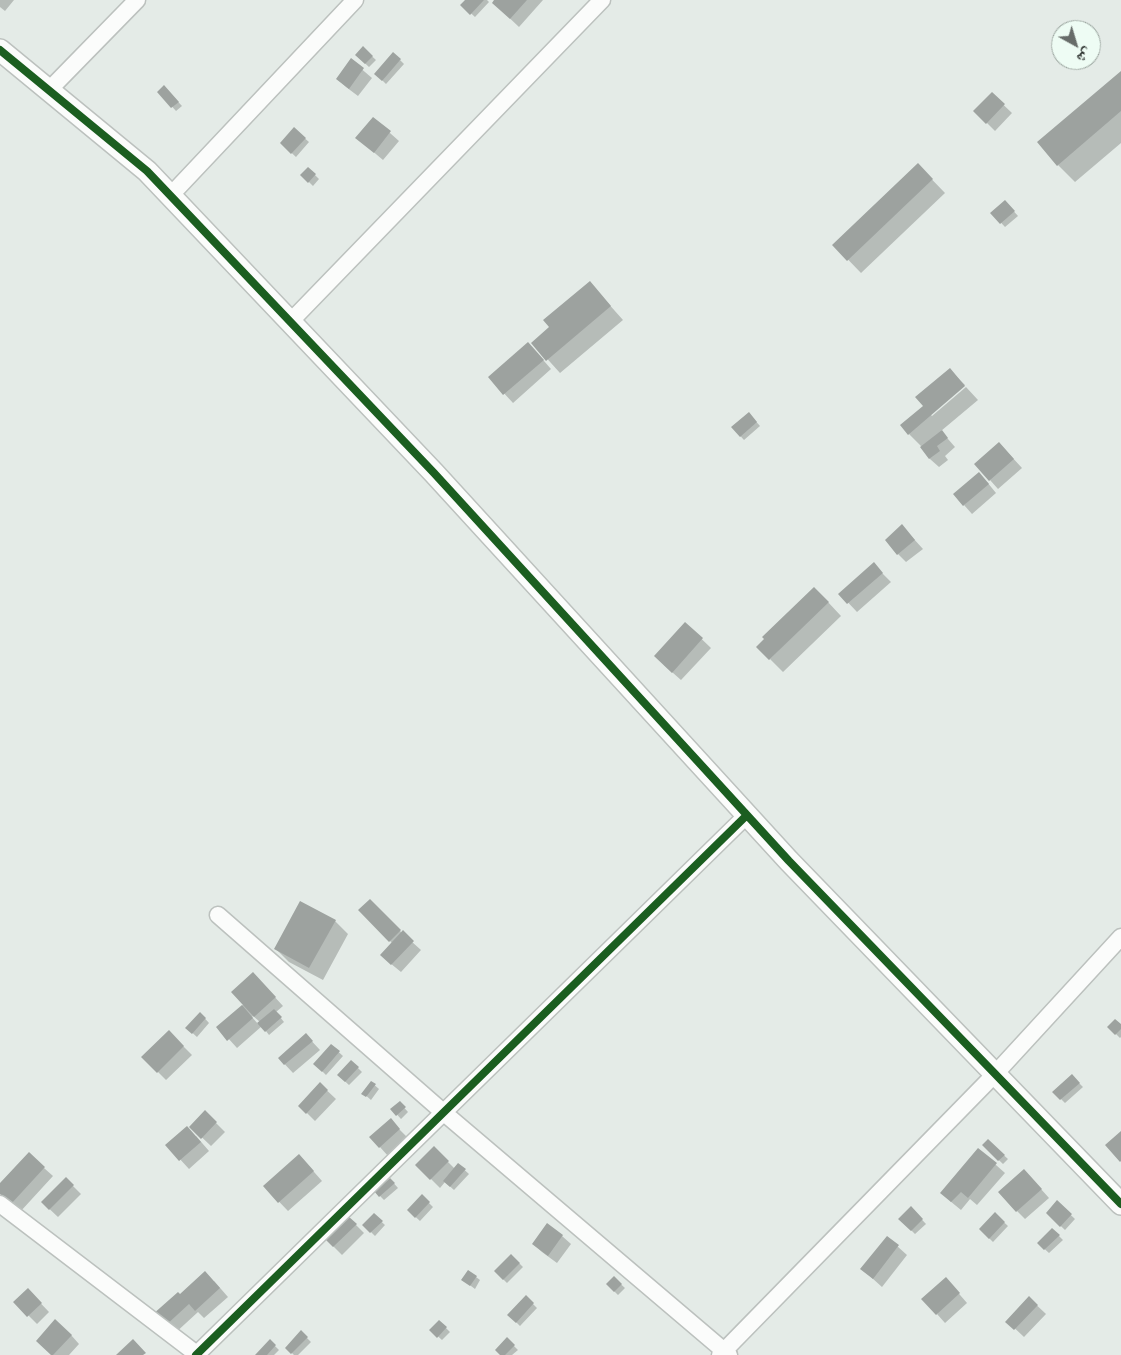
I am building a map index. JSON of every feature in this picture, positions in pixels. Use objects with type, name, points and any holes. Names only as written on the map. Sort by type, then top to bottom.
[{"type":"street","points":[[49,90],[137,0]]},
{"type":"street","points":[[170,196],[355,0]]},
{"type":"street","points":[[290,322],[602,0]]},
{"type":"street","points":[[0,50],[147,171],[434,472],[789,861],[1121,1204]]},
{"type":"street","points":[[0,1204],[197,1355],[747,815]]},
{"type":"street","points":[[218,915],[724,1354],[995,1074],[1121,937]]},
{"type":"building","points":[[465,0],[484,0],[470,15],[460,5]]},
{"type":"building","points":[[494,0],[527,0],[510,19],[492,3]]},
{"type":"building","points":[[363,46],[373,56],[365,64],[355,55]]},
{"type":"building","points":[[393,52],[401,59],[382,81],[374,74]]},
{"type":"building","points":[[351,58],[364,68],[349,89],[336,79]]},
{"type":"building","points":[[1121,71],[1121,111],[1057,166],[1037,142]]},
{"type":"building","points":[[164,85],[179,102],[171,108],[157,92]]},
{"type":"building","points":[[992,92],[1005,104],[986,124],[973,111]]},
{"type":"building","points":[[373,117],[391,131],[374,153],[355,138]]},
{"type":"building","points":[[294,127],[306,138],[291,154],[280,143]]},
{"type":"building","points":[[918,163],[933,179],[847,261],[832,245]]},
{"type":"building","points":[[308,167],[316,174],[308,183],[300,175]]},
{"type":"building","points":[[1005,200],[1015,211],[1000,224],[990,213]]},
{"type":"building","points":[[590,281],[611,306],[546,361],[531,343],[549,327],[543,320]]},
{"type":"building","points":[[528,342],[544,360],[503,395],[488,377]]},
{"type":"building","points":[[950,368],[965,386],[908,435],[900,425],[923,406],[915,397]]},
{"type":"building","points":[[749,412],[757,422],[740,437],[731,427]]},
{"type":"building","points":[[942,430],[948,438],[937,446],[940,451],[929,459],[920,447]]},
{"type":"building","points":[[999,442],[1014,459],[989,481],[974,464]]},
{"type":"building","points":[[979,472],[989,484],[963,506],[953,494]]},
{"type":"building","points":[[902,524],[915,540],[897,555],[885,540]]},
{"type":"building","points":[[874,562],[883,573],[847,604],[838,594]]},
{"type":"building","points":[[814,587],[829,602],[769,660],[756,647],[764,639],[762,637]]},
{"type":"building","points":[[685,622],[703,638],[672,673],[654,656]]},
{"type":"building","points":[[370,899],[401,930],[389,942],[358,910]]},
{"type":"building","points":[[300,901],[336,920],[309,968],[274,949]]},
{"type":"building","points":[[403,930],[414,941],[391,965],[380,955]]},
{"type":"building","points":[[253,972],[276,997],[254,1017],[231,992]]},
{"type":"building","points":[[242,1005],[253,1018],[227,1041],[216,1027]]},
{"type":"building","points":[[274,1009],[282,1017],[265,1032],[257,1023]]},
{"type":"building","points":[[200,1012],[206,1018],[192,1034],[185,1028]]},
{"type":"building","points":[[1115,1019],[1121,1024],[1121,1029],[1115,1035],[1107,1027]]},
{"type":"building","points":[[169,1030],[184,1046],[157,1073],[141,1057]]},
{"type":"building","points":[[306,1033],[313,1041],[284,1065],[278,1058]]},
{"type":"building","points":[[331,1044],[340,1051],[322,1072],[313,1064]]},
{"type":"building","points":[[351,1060],[359,1067],[345,1082],[337,1075]]},
{"type":"building","points":[[1072,1074],[1080,1083],[1060,1100],[1052,1092]]},
{"type":"building","points":[[371,1081],[376,1084],[366,1097],[361,1094]]},
{"type":"building","points":[[320,1082],[328,1090],[306,1114],[298,1106]]},
{"type":"building","points":[[400,1101],[406,1107],[396,1116],[390,1109]]},
{"type":"building","points":[[205,1110],[217,1122],[201,1139],[189,1127]]},
{"type":"building","points":[[391,1118],[400,1129],[379,1148],[369,1137]]},
{"type":"building","points":[[187,1126],[201,1142],[179,1161],[165,1145]]},
{"type":"building","points":[[1121,1131],[1121,1161],[1120,1162],[1105,1145]]},
{"type":"building","points":[[988,1139],[1005,1155],[998,1161],[982,1145]]},
{"type":"building","points":[[434,1146],[449,1161],[430,1180],[415,1165]]},
{"type":"building","points":[[978,1148],[997,1163],[968,1198],[961,1192],[951,1202],[940,1193]]},
{"type":"building","points":[[29,1152],[45,1167],[11,1204],[0,1194],[0,1183]]},
{"type":"building","points":[[299,1154],[314,1171],[278,1203],[263,1186]]},
{"type":"building","points":[[458,1163],[466,1169],[450,1187],[443,1181]]},
{"type":"building","points":[[1024,1169],[1042,1189],[1016,1212],[998,1192]]},
{"type":"building","points":[[66,1177],[74,1185],[49,1210],[41,1202]]},
{"type":"building","points":[[390,1178],[395,1183],[379,1197],[374,1191]]},
{"type":"building","points":[[422,1194],[430,1202],[415,1218],[407,1210]]},
{"type":"building","points":[[1057,1200],[1072,1214],[1060,1227],[1046,1213]]},
{"type":"building","points":[[911,1206],[923,1219],[911,1231],[898,1219]]},
{"type":"building","points":[[995,1212],[1005,1222],[989,1239],[979,1229]]},
{"type":"building","points":[[374,1213],[383,1221],[370,1233],[362,1225]]},
{"type":"building","points":[[348,1216],[357,1224],[333,1247],[325,1239]]},
{"type":"building","points":[[547,1223],[563,1235],[548,1256],[532,1244]]},
{"type":"building","points":[[1052,1228],[1060,1235],[1044,1250],[1037,1243]]},
{"type":"building","points":[[887,1236],[899,1245],[873,1279],[860,1269]]},
{"type":"building","points":[[511,1254],[520,1263],[503,1280],[494,1271]]},
{"type":"building","points":[[468,1270],[477,1276],[470,1286],[461,1280]]},
{"type":"building","points":[[205,1271],[220,1288],[195,1311],[189,1304],[164,1327],[152,1315],[178,1292],[180,1294]]},
{"type":"building","points":[[614,1276],[622,1284],[614,1292],[606,1284]]},
{"type":"building","points":[[946,1277],[960,1293],[936,1315],[921,1299]]},
{"type":"building","points":[[28,1288],[42,1303],[27,1317],[13,1302]]},
{"type":"building","points":[[526,1295],[534,1303],[516,1323],[507,1315]]},
{"type":"building","points":[[1029,1296],[1038,1305],[1014,1330],[1005,1322]]},
{"type":"building","points":[[55,1319],[72,1335],[51,1355],[36,1341]]},
{"type":"building","points":[[439,1320],[447,1327],[437,1338],[429,1330]]},
{"type":"building","points":[[301,1330],[308,1337],[291,1354],[285,1348]]},
{"type":"building","points":[[507,1337],[515,1345],[505,1355],[500,1355],[495,1350]]},
{"type":"building","points":[[133,1339],[146,1353],[143,1355],[116,1355]]},
{"type":"building","points":[[270,1339],[276,1345],[267,1355],[255,1355]]},
{"type":"cycle path","points":[[0,50],[147,171],[434,473],[789,861],[1121,1204]]},
{"type":"cycle path","points":[[196,1355],[747,815]]}]
